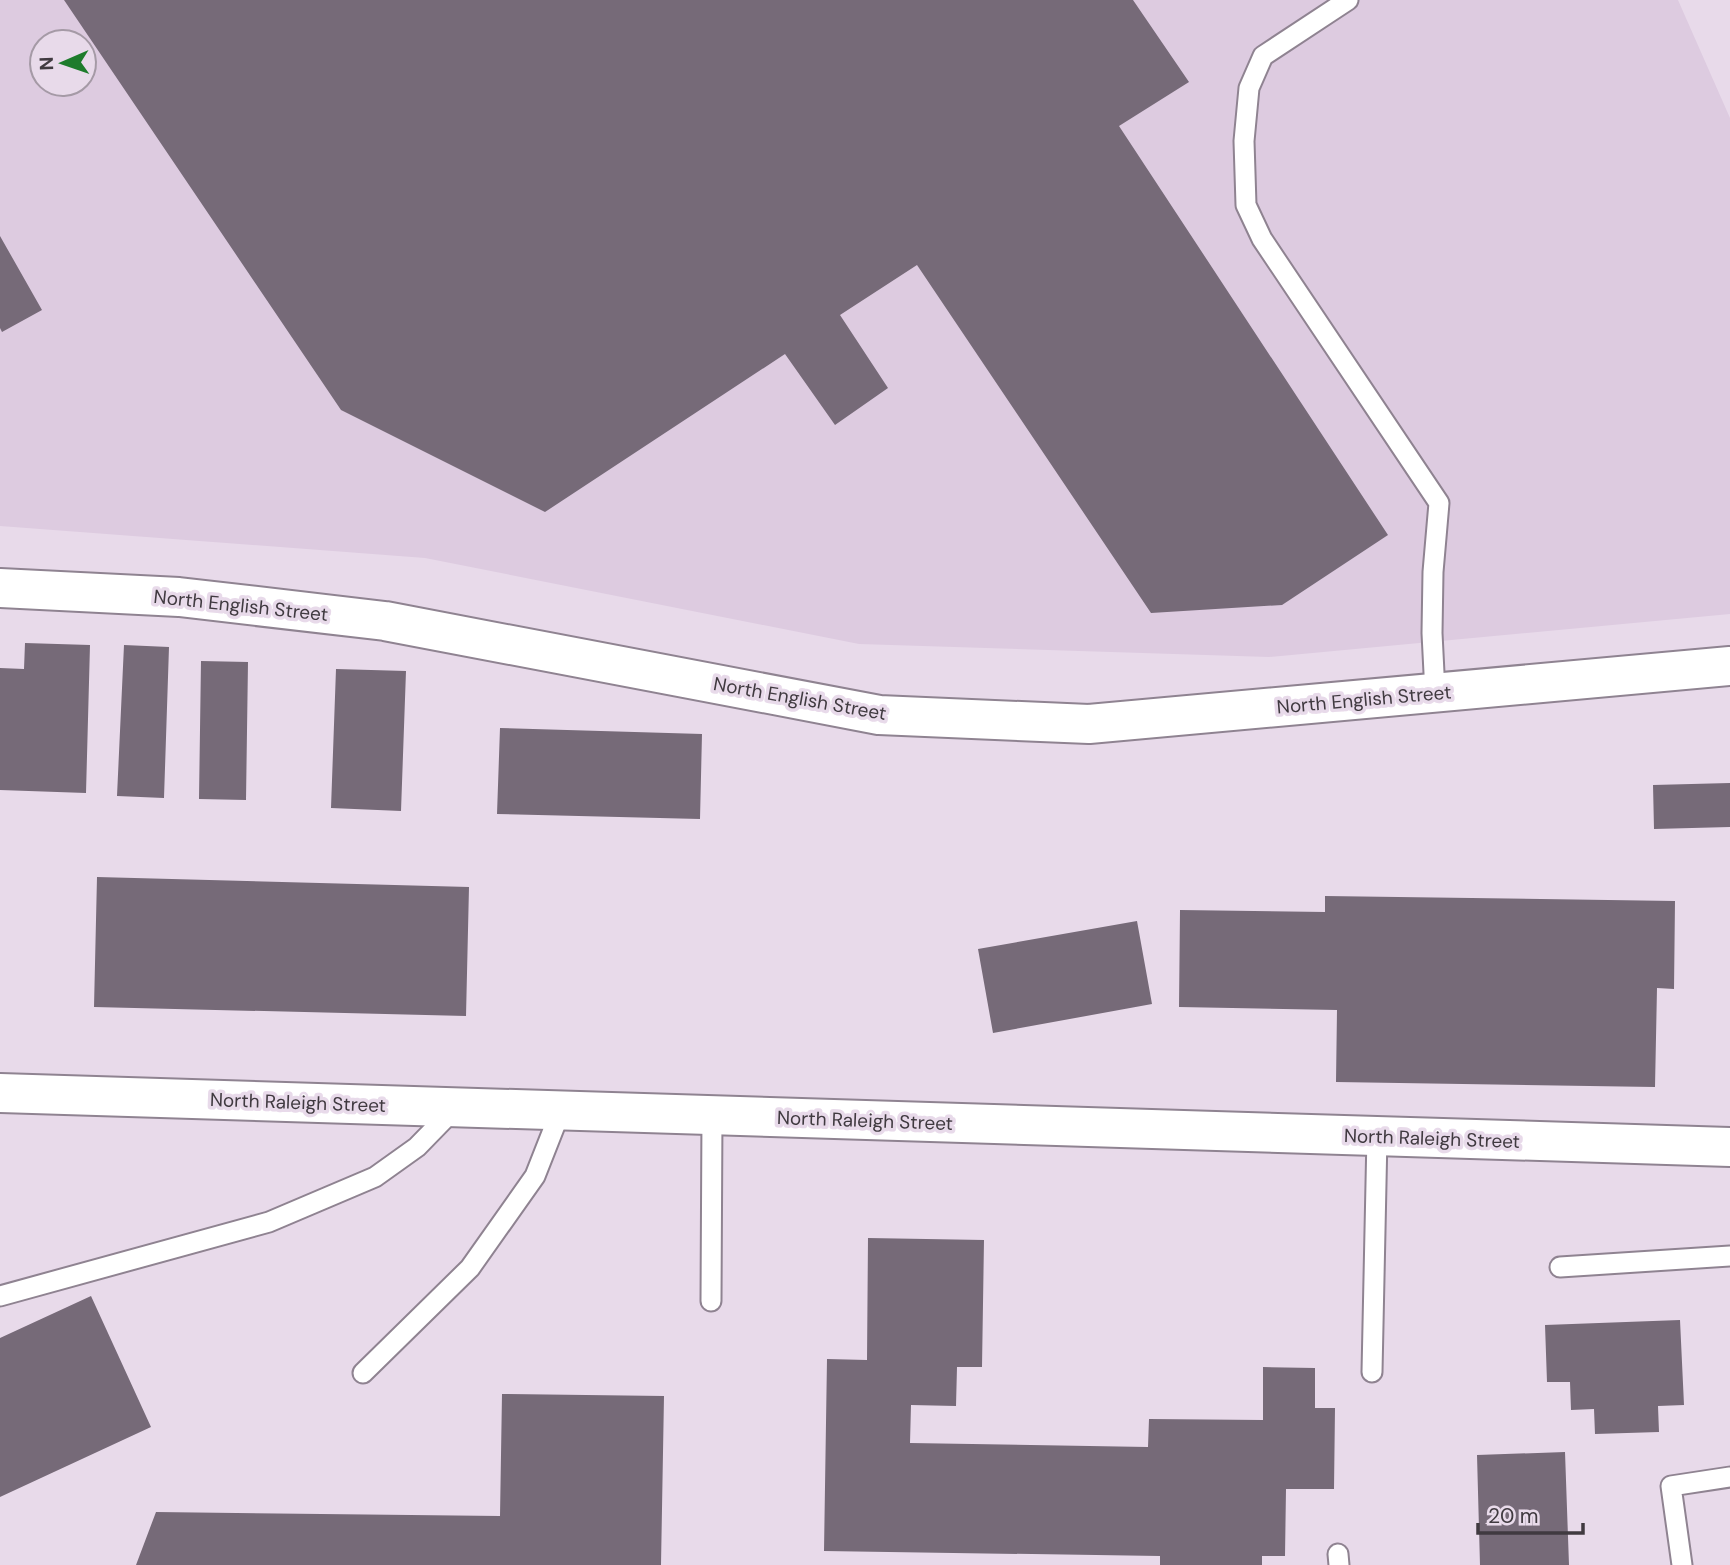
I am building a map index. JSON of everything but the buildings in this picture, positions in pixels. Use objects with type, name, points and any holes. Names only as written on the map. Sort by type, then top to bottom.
[{"type":"street","name":"North English Street","points":[[0,588],[179,597],[385,621],[878,715],[1088,724],[1730,666]]},
{"type":"street","name":"North Raleigh Street","points":[[0,1093],[1730,1147]]},
{"type":"lane","points":[[1348,0],[1263,56],[1249,88],[1244,141],[1246,205],[1262,239],[1438,503],[1432,633],[1435,693]]},
{"type":"lane","points":[[0,1296],[269,1222],[375,1177],[418,1147],[456,1107]]},
{"type":"lane","points":[[363,1373],[471,1268],[535,1177],[561,1111]]},
{"type":"lane","points":[[712,1115],[712,1301]]},
{"type":"lane","points":[[1372,1372],[1377,1136]]},
{"type":"lane","points":[[1560,1266],[1730,1256]]},
{"type":"lane","points":[[1682,1565],[1671,1486],[1730,1477]]},
{"type":"shaded area","points":[[0,0],[1678,0],[1730,118],[1730,614],[1269,657],[859,644],[425,558],[0,526]]}]
